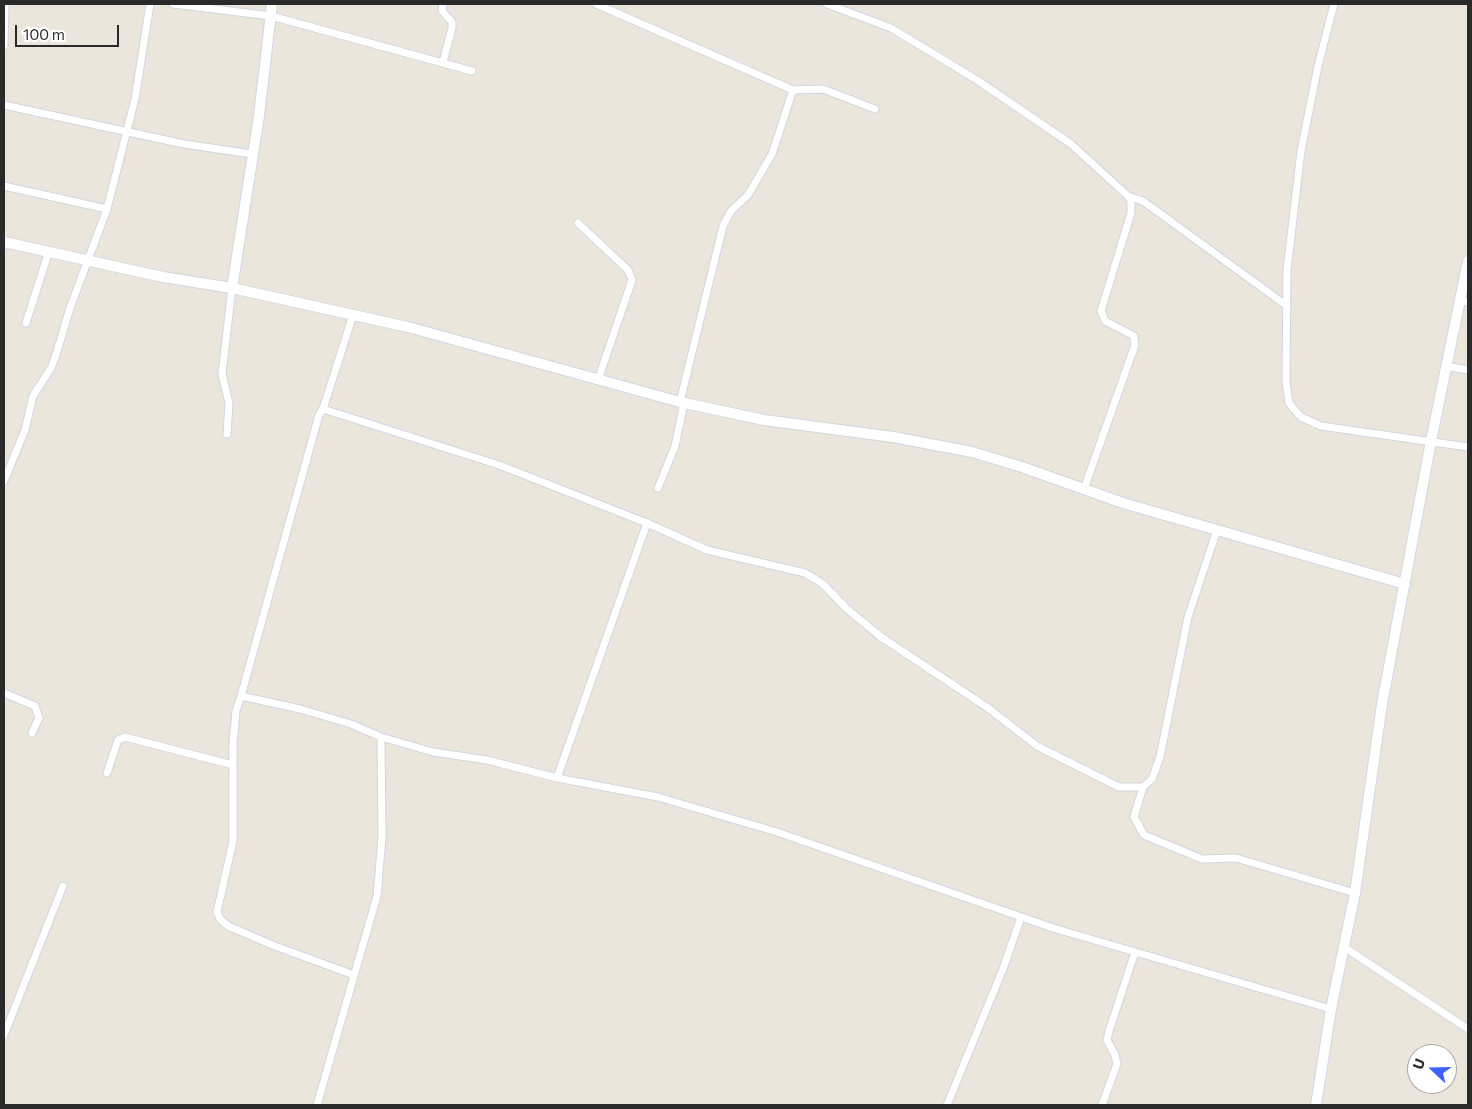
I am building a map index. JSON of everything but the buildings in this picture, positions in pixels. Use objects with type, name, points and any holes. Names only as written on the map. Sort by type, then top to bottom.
[{"type":"street","points":[[4,46],[5,4]]},
{"type":"street","points":[[4,481],[25,430],[32,396],[51,368],[70,308],[89,262],[107,210],[128,133],[150,4]]},
{"type":"street","points":[[173,4],[271,16],[472,71]]},
{"type":"street","points":[[227,434],[229,403],[222,374],[232,288],[272,4]]},
{"type":"street","points":[[443,4],[442,11],[452,22],[452,28],[443,62]]},
{"type":"street","points":[[596,4],[793,90],[823,88],[875,109]]},
{"type":"street","points":[[827,4],[890,28],[977,80],[1071,144],[1128,196],[1143,201],[1287,306]]},
{"type":"street","points":[[1334,4],[1318,66],[1301,151],[1287,270],[1286,382],[1289,403],[1301,417],[1321,426],[1468,447]]},
{"type":"street","points":[[658,488],[675,446],[682,403],[723,226],[731,211],[748,195],[772,154],[793,90]]},
{"type":"street","points":[[4,105],[128,133],[252,154]]},
{"type":"street","points":[[4,186],[107,210]]},
{"type":"street","points":[[1084,489],[1135,345],[1134,336],[1105,321],[1102,311],[1131,214],[1132,207],[1128,196]]},
{"type":"street","points":[[578,223],[628,270],[632,280],[598,380]]},
{"type":"street","points":[[4,242],[49,251],[89,262],[232,288],[423,331],[682,403],[764,420],[946,446],[995,458],[1123,503],[1406,584]]},
{"type":"street","points":[[26,322],[49,251]]},
{"type":"street","points":[[1316,1105],[1331,1009],[1355,893],[1382,704],[1406,584],[1445,366],[1464,301],[1468,261]]},
{"type":"street","points":[[353,315],[323,409],[319,415],[241,696],[234,727],[233,841],[231,856],[218,900],[217,912],[220,919],[228,926],[275,946],[354,975]]},
{"type":"street","points":[[1445,366],[1468,370]]},
{"type":"street","points":[[323,409],[499,465],[647,522],[707,550],[805,573],[814,578],[881,637],[988,708],[1037,746],[1119,787],[1143,787]]},
{"type":"street","points":[[557,778],[647,522]]},
{"type":"street","points":[[1217,530],[1188,617],[1160,757],[1152,779],[1143,787],[1134,822],[1144,835],[1202,859],[1236,858],[1355,893]]},
{"type":"street","points":[[4,693],[35,706],[39,718],[32,733]]},
{"type":"street","points":[[241,696],[300,709],[352,724],[380,737],[433,752],[487,760],[557,778],[658,797],[768,829],[1021,917],[1331,1009]]},
{"type":"street","points":[[107,773],[118,740],[125,737],[233,765]]},
{"type":"street","points":[[317,1105],[371,921],[381,873],[380,737]]},
{"type":"street","points":[[4,1035],[63,886]]},
{"type":"street","points":[[947,1105],[1021,917]]},
{"type":"street","points":[[1344,948],[1468,1029]]},
{"type":"street","points":[[1102,1105],[1117,1064],[1115,1055],[1107,1040],[1135,952]]}]
